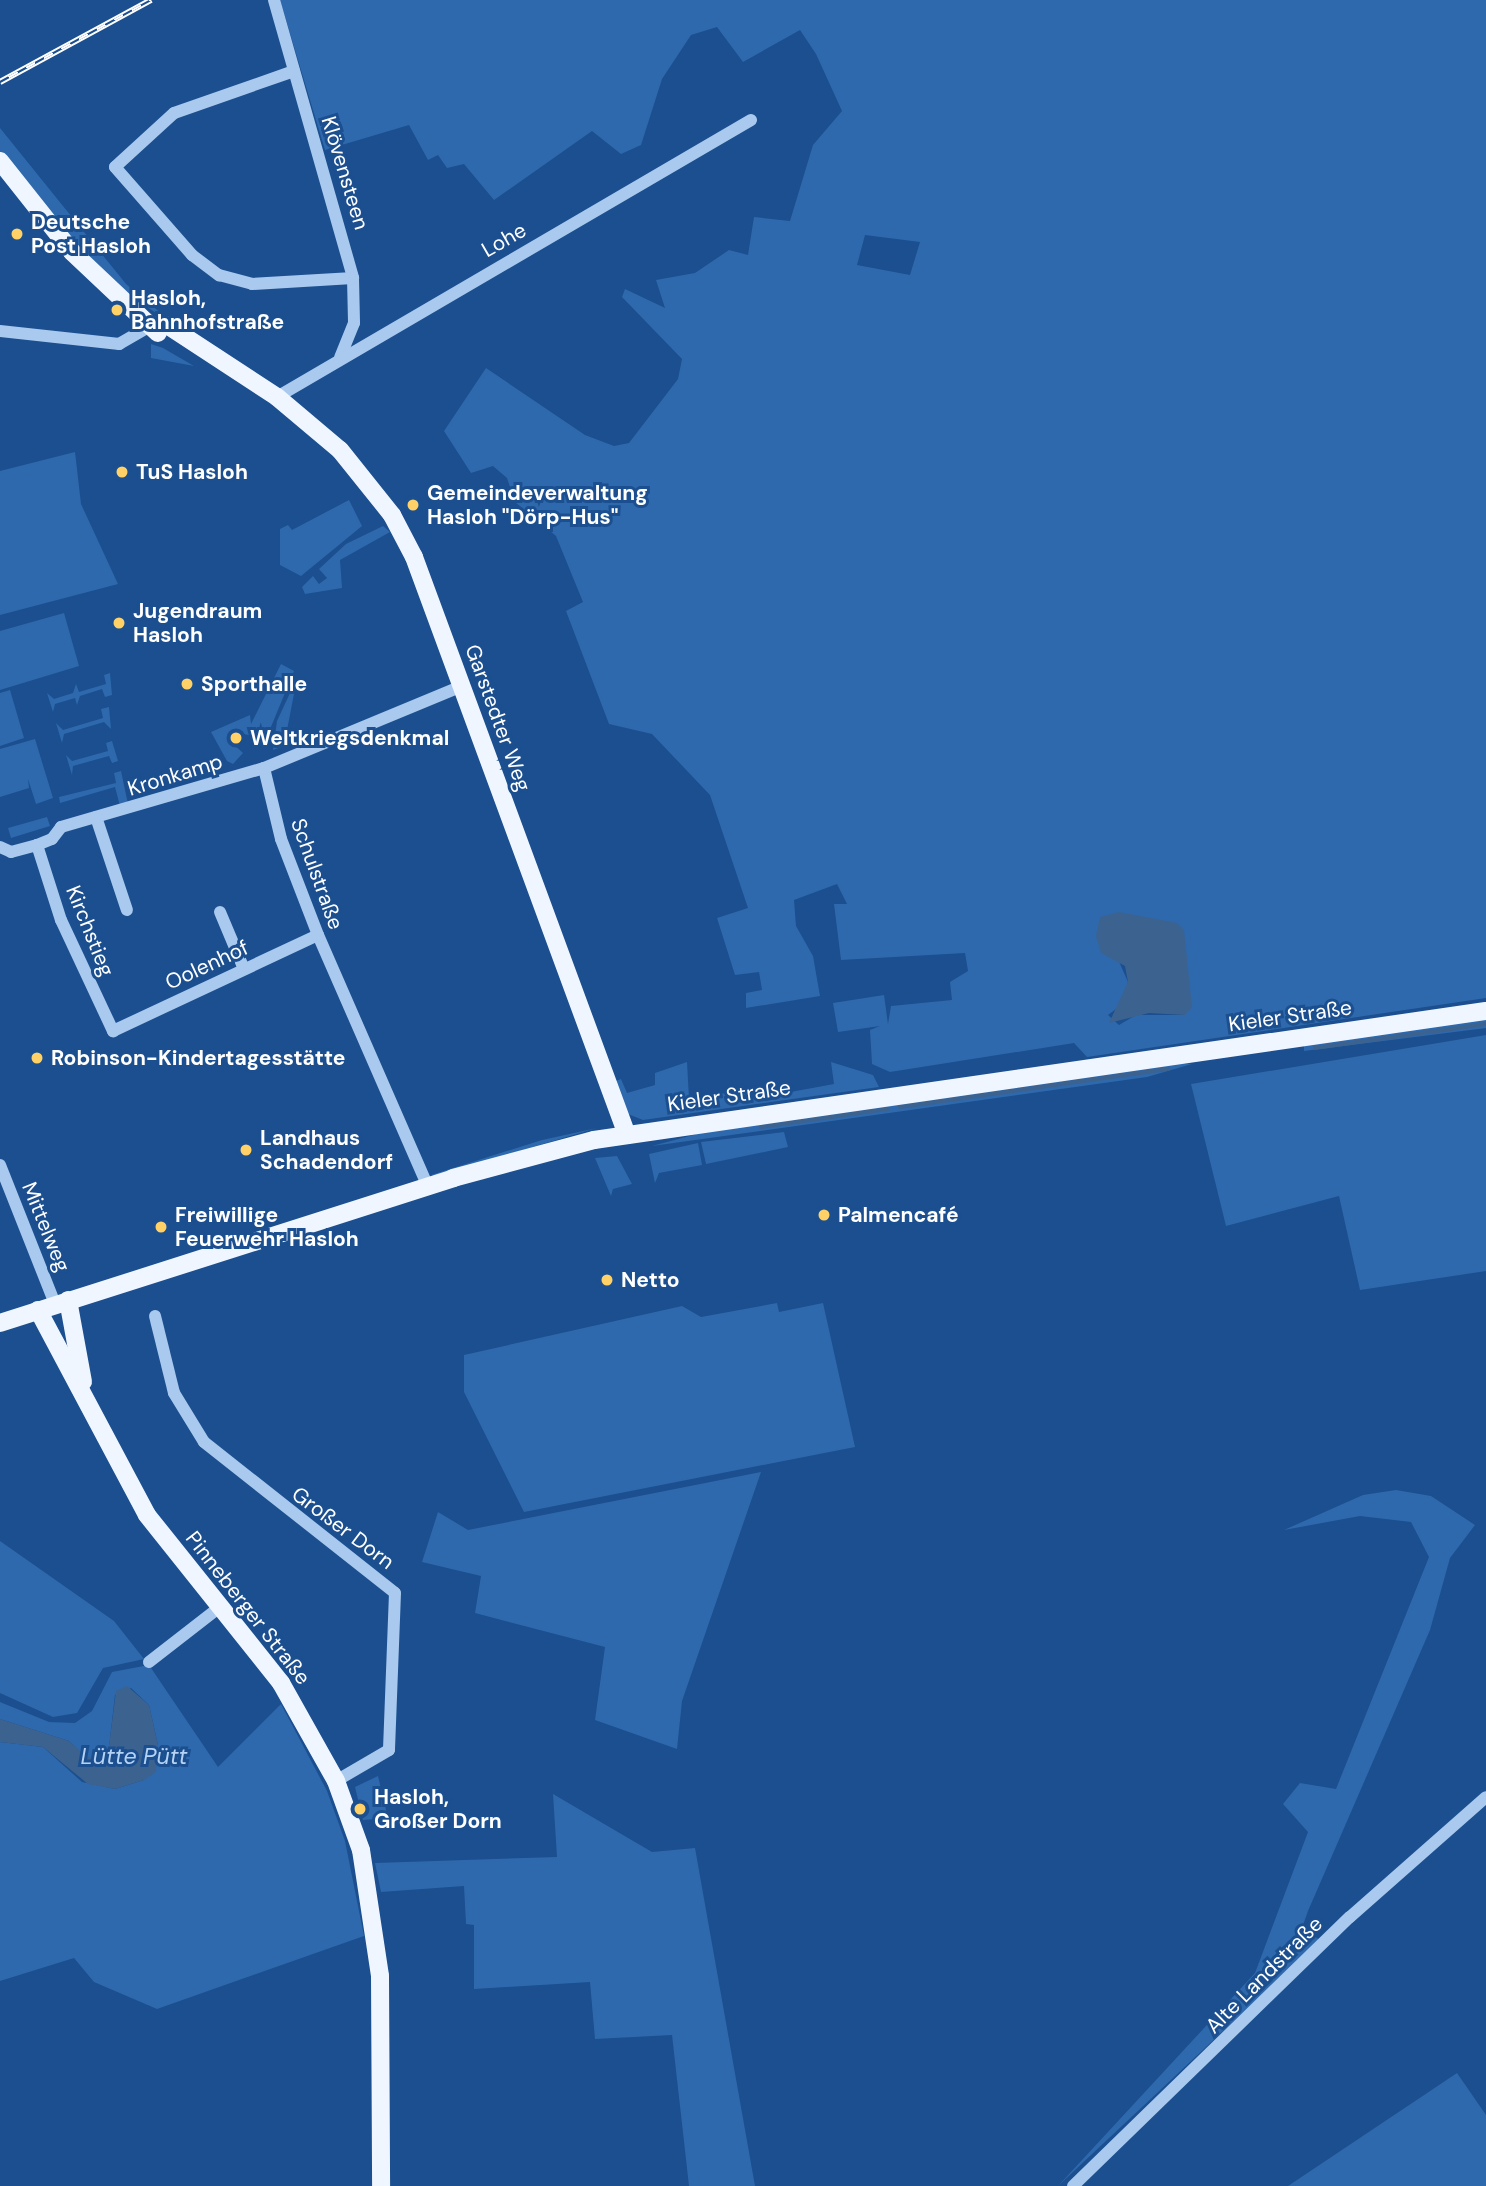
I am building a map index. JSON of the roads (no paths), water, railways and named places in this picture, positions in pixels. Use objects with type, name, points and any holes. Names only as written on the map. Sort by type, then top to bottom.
[{"type":"main road","name":"Garstedter Weg","points":[[0,161],[72,252],[152,325],[167,325],[277,397],[340,450],[381,498],[414,557],[628,1135]]},
{"type":"main road","name":"Kieler Straße","points":[[0,1323],[428,1187],[628,1135],[1486,1010]]},
{"type":"main road","name":"Pinneberger Straße","points":[[54,1304],[86,1398]]},
{"type":"main road","name":"Pinneberger Straße","points":[[54,1304],[86,1398],[147,1515],[281,1683],[336,1781],[361,1850],[379,1963],[381,2186]]},
{"type":"street","name":"Klövensteen","points":[[274,0],[353,278],[354,323],[340,358]]},
{"type":"street","points":[[294,71],[174,113],[115,167],[192,255],[219,275],[251,284],[353,278]]},
{"type":"street","name":"Lohe","points":[[277,397],[751,120]]},
{"type":"street","points":[[0,331],[119,344],[152,325]]},
{"type":"street","points":[[264,768],[462,686]]},
{"type":"street","name":"Kronkamp","points":[[0,847],[11,852],[37,845],[52,839],[61,827],[264,768]]},
{"type":"street","name":"Schulstraße","points":[[264,768],[281,839],[318,935],[428,1187]]},
{"type":"street","points":[[96,817],[127,910]]},
{"type":"street","name":"Kirchstieg","points":[[37,845],[61,919],[113,1031]]},
{"type":"street","points":[[220,912],[244,969]]},
{"type":"street","name":"Oolenhof","points":[[113,1031],[318,935]]},
{"type":"street","name":"Mittelweg","points":[[0,1165],[54,1304]]},
{"type":"street","name":"Großer Dorn","points":[[155,1316],[174,1393],[204,1442],[395,1592],[389,1751],[336,1781]]},
{"type":"street","points":[[149,1662],[220,1607]]},
{"type":"street","name":"Alte Landstraße","points":[[1073,2186],[1350,1917],[1486,1797]]},
{"type":"water","points":[[1119,912],[1177,923],[1184,930],[1192,1007],[1185,1015],[1149,1013],[1109,1023],[1128,982],[1125,966],[1101,953],[1096,936],[1100,917]]},
{"type":"water","name":"Lütte Pütt","points":[[127,1686],[149,1705],[158,1745],[156,1772],[144,1780],[115,1789],[88,1784],[43,1747],[0,1742],[0,1719],[69,1741],[87,1757],[100,1759],[108,1754],[116,1691]]},
{"type":"waterway","points":[[1315,1048],[1486,1024]]},
{"type":"waterway","points":[[900,1107],[1168,1069]]},
{"type":"waterway","points":[[761,1127],[888,1109]]},
{"type":"railway","points":[[0,82],[151,0]]},
{"type":"place","name":"Deutsche Post Hasloh","points":[[17,234]]},
{"type":"place","name":"Hasloh, Bahnhofstraße","points":[[117,310]]},
{"type":"place","name":"TuS Hasloh","points":[[122,472]]},
{"type":"place","name":"Gemeindeverwaltung Hasloh \"Dörp-Hus\"","points":[[413,505]]},
{"type":"place","name":"Jugendraum Hasloh","points":[[119,623]]},
{"type":"place","name":"Sporthalle","points":[[187,684]]},
{"type":"place","name":"Weltkriegsdenkmal","points":[[236,738]]},
{"type":"place","name":"Robinson-Kindertagesstätte","points":[[37,1058]]},
{"type":"place","name":"Landhaus Schadendorf","points":[[246,1150]]},
{"type":"place","name":"Palmencafé","points":[[824,1215]]},
{"type":"place","name":"Freiwillige Feuerwehr Hasloh","points":[[161,1227]]},
{"type":"place","name":"Netto","points":[[607,1280]]},
{"type":"place","name":"Hasloh, Großer Dorn","points":[[360,1809]]}]
